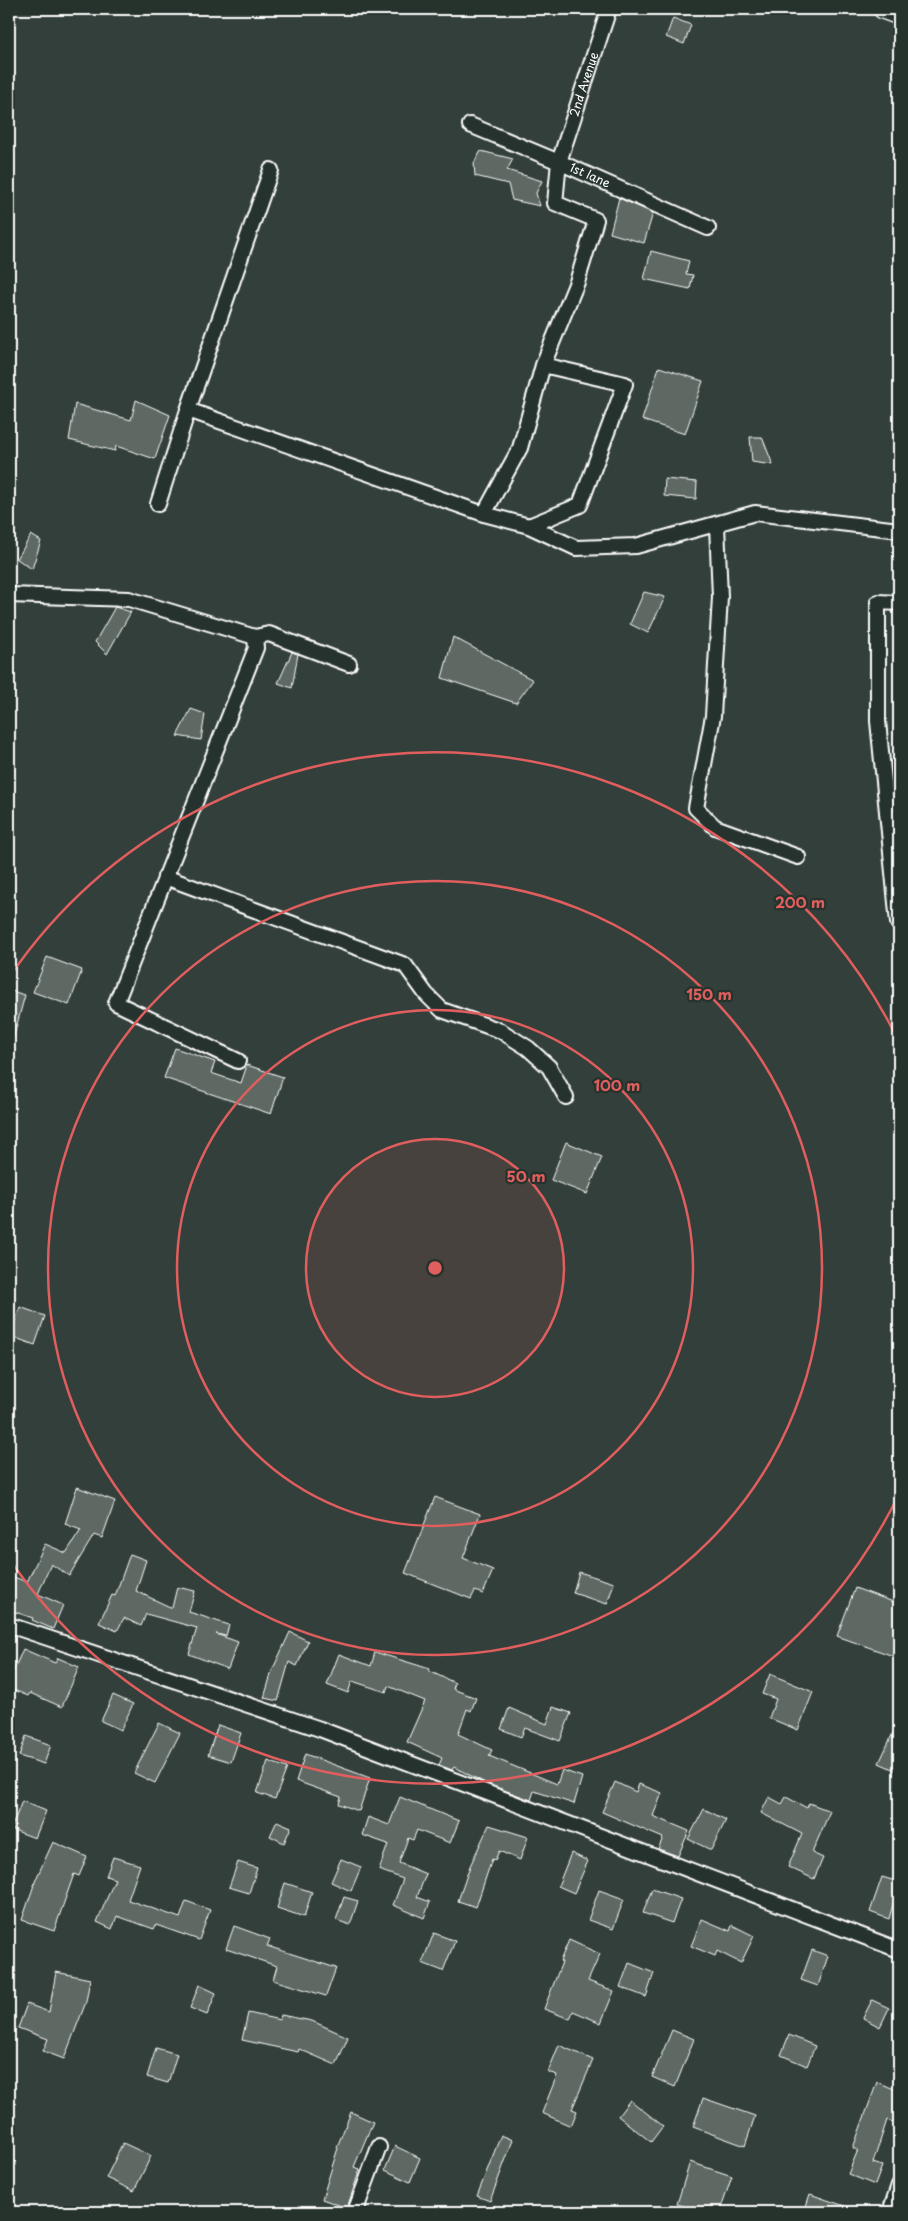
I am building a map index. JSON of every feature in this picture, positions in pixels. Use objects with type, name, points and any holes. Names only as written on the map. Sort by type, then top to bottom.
[{"type":"street","name":"2nd Avenue","points":[[543,365],[577,282],[596,220],[555,203],[559,162],[609,9]]},
{"type":"street","points":[[883,9],[899,15]]},
{"type":"street","name":"1st lane","points":[[470,125],[708,228]]},
{"type":"street","points":[[158,504],[188,410],[271,170]]},
{"type":"street","points":[[484,514],[520,448],[543,365],[626,384],[580,506],[529,526]]},
{"type":"street","points":[[188,410],[484,514],[529,526],[576,548],[636,546],[755,513],[899,530]]},
{"type":"street","points":[[717,525],[720,597],[713,716],[696,808],[715,827],[798,857]]},
{"type":"street","points":[[9,595],[129,599],[255,637],[269,634],[349,664]]},
{"type":"street","points":[[898,923],[878,721],[878,602],[899,603]]},
{"type":"street","points":[[238,1061],[116,1003],[256,648],[255,637]]},
{"type":"street","points":[[165,877],[405,965],[426,994],[442,1010],[502,1031],[528,1048],[549,1066],[566,1097]]},
{"type":"street","points":[[9,1625],[320,1729],[899,1950]]},
{"type":"street","points":[[355,2212],[379,2147]]},
{"type":"street","points":[[890,2212],[899,2185]]},
{"type":"building","points":[[673,18],[691,25],[684,44],[666,37]]},
{"type":"building","points":[[481,151],[513,159],[507,170],[542,181],[536,193],[540,206],[512,200],[508,184],[475,176],[474,163]]},
{"type":"building","points":[[619,198],[653,213],[644,243],[610,233]]},
{"type":"building","points":[[651,251],[689,261],[686,274],[693,275],[690,289],[644,279]]},
{"type":"building","points":[[659,367],[703,381],[685,434],[642,420]]},
{"type":"building","points":[[136,400],[170,415],[155,459],[116,446],[115,451],[69,440],[75,404],[131,420]]},
{"type":"building","points":[[750,437],[762,437],[773,465],[752,462]]},
{"type":"building","points":[[665,479],[697,482],[696,499],[664,496]]},
{"type":"building","points":[[31,535],[41,541],[32,569],[17,559]]},
{"type":"building","points":[[644,592],[665,597],[648,633],[630,624]]},
{"type":"building","points":[[115,607],[131,612],[107,654],[95,642]]},
{"type":"building","points":[[453,637],[533,680],[516,703],[442,678]]},
{"type":"building","points":[[292,652],[298,654],[292,688],[278,683]]},
{"type":"building","points":[[191,709],[205,714],[201,740],[177,736]]},
{"type":"building","points":[[47,957],[82,970],[69,1005],[33,992]]},
{"type":"building","points":[[11,991],[25,995],[13,1039],[9,1038],[9,998]]},
{"type":"building","points":[[175,1048],[215,1062],[211,1073],[241,1083],[247,1065],[283,1077],[271,1114],[164,1078]]},
{"type":"building","points":[[566,1142],[602,1157],[587,1194],[551,1180]]},
{"type":"building","points":[[20,1307],[45,1316],[35,1345],[10,1336]]},
{"type":"building","points":[[77,1487],[115,1501],[102,1538],[94,1535],[69,1576],[51,1564],[38,1594],[63,1605],[53,1629],[32,1620],[33,1618],[9,1610],[9,1584],[11,1576],[27,1582],[45,1544],[66,1553],[81,1530],[65,1524]]},
{"type":"building","points":[[435,1497],[480,1514],[463,1558],[493,1570],[483,1594],[475,1591],[471,1599],[405,1573]]},
{"type":"building","points":[[130,1554],[146,1560],[136,1591],[172,1608],[177,1587],[195,1591],[189,1612],[229,1625],[226,1636],[216,1634],[238,1642],[228,1669],[189,1654],[197,1628],[146,1614],[141,1626],[124,1618],[117,1631],[99,1623],[112,1595],[115,1596]]},
{"type":"building","points":[[579,1572],[614,1583],[607,1604],[573,1593]]},
{"type":"building","points":[[855,1588],[899,1604],[899,1658],[837,1636]]},
{"type":"building","points":[[290,1632],[308,1641],[297,1666],[289,1662],[278,1701],[264,1698],[272,1671]]},
{"type":"building","points":[[23,1649],[55,1663],[58,1658],[79,1667],[62,1707],[30,1693],[28,1696],[9,1688],[9,1681]]},
{"type":"building","points":[[375,1652],[430,1669],[429,1671],[455,1683],[453,1689],[476,1698],[471,1711],[467,1709],[458,1734],[492,1750],[489,1756],[557,1784],[562,1770],[582,1777],[574,1804],[534,1791],[531,1800],[485,1783],[454,1767],[452,1770],[439,1765],[442,1758],[407,1742],[425,1701],[388,1686],[386,1692],[352,1681],[348,1693],[327,1685],[339,1654],[371,1666]]},
{"type":"building","points":[[770,1674],[813,1692],[798,1730],[769,1718],[776,1699],[762,1694]]},
{"type":"building","points":[[113,1695],[133,1704],[121,1730],[101,1721]]},
{"type":"building","points":[[553,1707],[571,1713],[560,1741],[525,1728],[521,1737],[501,1729],[509,1708],[547,1724]]},
{"type":"building","points":[[899,1720],[899,1772],[879,1763]]},
{"type":"building","points":[[159,1723],[180,1733],[155,1783],[134,1773]]},
{"type":"building","points":[[218,1725],[241,1733],[231,1762],[208,1755]]},
{"type":"building","points":[[26,1736],[51,1745],[44,1764],[19,1756]]},
{"type":"building","points":[[305,1754],[370,1778],[359,1811],[339,1804],[341,1797],[296,1781]]},
{"type":"building","points":[[268,1761],[287,1768],[275,1799],[257,1793]]},
{"type":"building","points":[[615,1782],[636,1792],[639,1784],[662,1793],[653,1816],[689,1831],[678,1856],[658,1849],[663,1838],[602,1812]]},
{"type":"building","points":[[400,1797],[459,1821],[450,1843],[417,1830],[413,1840],[408,1838],[399,1863],[426,1874],[417,1897],[430,1902],[424,1918],[393,1905],[403,1879],[379,1870],[388,1844],[362,1835],[368,1817],[389,1825]]},
{"type":"building","points":[[769,1797],[782,1804],[786,1797],[807,1808],[809,1803],[830,1811],[812,1853],[823,1858],[814,1879],[788,1867],[802,1834],[761,1813]]},
{"type":"building","points":[[22,1801],[46,1811],[35,1838],[11,1829]]},
{"type":"building","points":[[704,1809],[726,1820],[711,1850],[688,1839]]},
{"type":"building","points":[[277,1821],[291,1827],[284,1843],[270,1836]]},
{"type":"building","points":[[489,1825],[528,1837],[520,1860],[499,1851],[495,1860],[492,1859],[476,1907],[458,1901],[470,1866]]},
{"type":"building","points":[[53,1842],[87,1857],[79,1876],[74,1874],[54,1931],[22,1920],[36,1879]]},
{"type":"building","points":[[571,1853],[588,1861],[574,1893],[558,1886]]},
{"type":"building","points":[[113,1857],[140,1865],[128,1900],[180,1918],[186,1901],[210,1910],[199,1940],[156,1925],[154,1929],[117,1916],[112,1929],[97,1922],[115,1879],[106,1876]]},
{"type":"building","points":[[341,1859],[361,1867],[351,1891],[331,1882]]},
{"type":"building","points":[[238,1862],[257,1868],[249,1893],[229,1887]]},
{"type":"building","points":[[882,1877],[899,1882],[889,1919],[870,1912]]},
{"type":"building","points":[[285,1883],[312,1892],[304,1917],[277,1908]]},
{"type":"building","points":[[652,1889],[681,1899],[672,1923],[643,1913]]},
{"type":"building","points":[[599,1890],[624,1899],[613,1929],[588,1920]]},
{"type":"building","points":[[344,1897],[358,1901],[350,1925],[336,1920]]},
{"type":"building","points":[[702,1919],[730,1931],[732,1925],[754,1936],[741,1963],[717,1951],[715,1956],[691,1946]]},
{"type":"building","points":[[234,1926],[270,1939],[267,1946],[336,1968],[326,1996],[273,1980],[277,1966],[226,1949]]},
{"type":"building","points":[[434,1933],[455,1941],[443,1971],[422,1963]]},
{"type":"building","points":[[569,1940],[600,1954],[588,1981],[614,1991],[601,2023],[573,2011],[570,2019],[544,2009]]},
{"type":"building","points":[[812,1950],[828,1956],[818,1986],[801,1980]]},
{"type":"building","points":[[629,1963],[654,1973],[646,1997],[620,1987]]},
{"type":"building","points":[[56,1972],[90,1979],[86,2002],[64,2059],[43,2051],[48,2039],[18,2028],[27,2004],[49,2012]]},
{"type":"building","points":[[199,1985],[216,1993],[207,2015],[190,2008]]},
{"type":"building","points":[[872,2000],[889,2008],[880,2027],[863,2018]]},
{"type":"building","points":[[248,2013],[280,2020],[281,2015],[312,2021],[348,2037],[336,2065],[299,2049],[298,2052],[242,2040]]},
{"type":"building","points":[[672,2030],[694,2039],[675,2087],[652,2077]]},
{"type":"building","points":[[789,2035],[815,2046],[807,2066],[781,2055]]},
{"type":"building","points":[[559,2045],[593,2060],[572,2109],[577,2111],[571,2126],[542,2113],[557,2075],[548,2072]]},
{"type":"building","points":[[156,2048],[177,2054],[168,2083],[147,2077]]},
{"type":"building","points":[[877,2082],[899,2091],[899,2124],[887,2120],[873,2163],[882,2166],[875,2185],[848,2174],[858,2150],[853,2148]]},
{"type":"building","points":[[703,2098],[755,2116],[745,2146],[693,2127]]},
{"type":"building","points":[[630,2100],[663,2126],[651,2142],[618,2116]]},
{"type":"building","points":[[351,2112],[373,2122],[354,2167],[360,2169],[347,2208],[322,2199],[337,2147]]},
{"type":"building","points":[[501,2135],[513,2140],[490,2201],[477,2196]]},
{"type":"building","points":[[123,2143],[151,2156],[134,2191],[106,2178]]},
{"type":"building","points":[[395,2146],[420,2158],[410,2182],[385,2170]]},
{"type":"building","points":[[690,2162],[732,2176],[720,2212],[703,2212],[677,2204]]},
{"type":"building","points":[[810,2194],[856,2210],[856,2212],[804,2212]]}]
